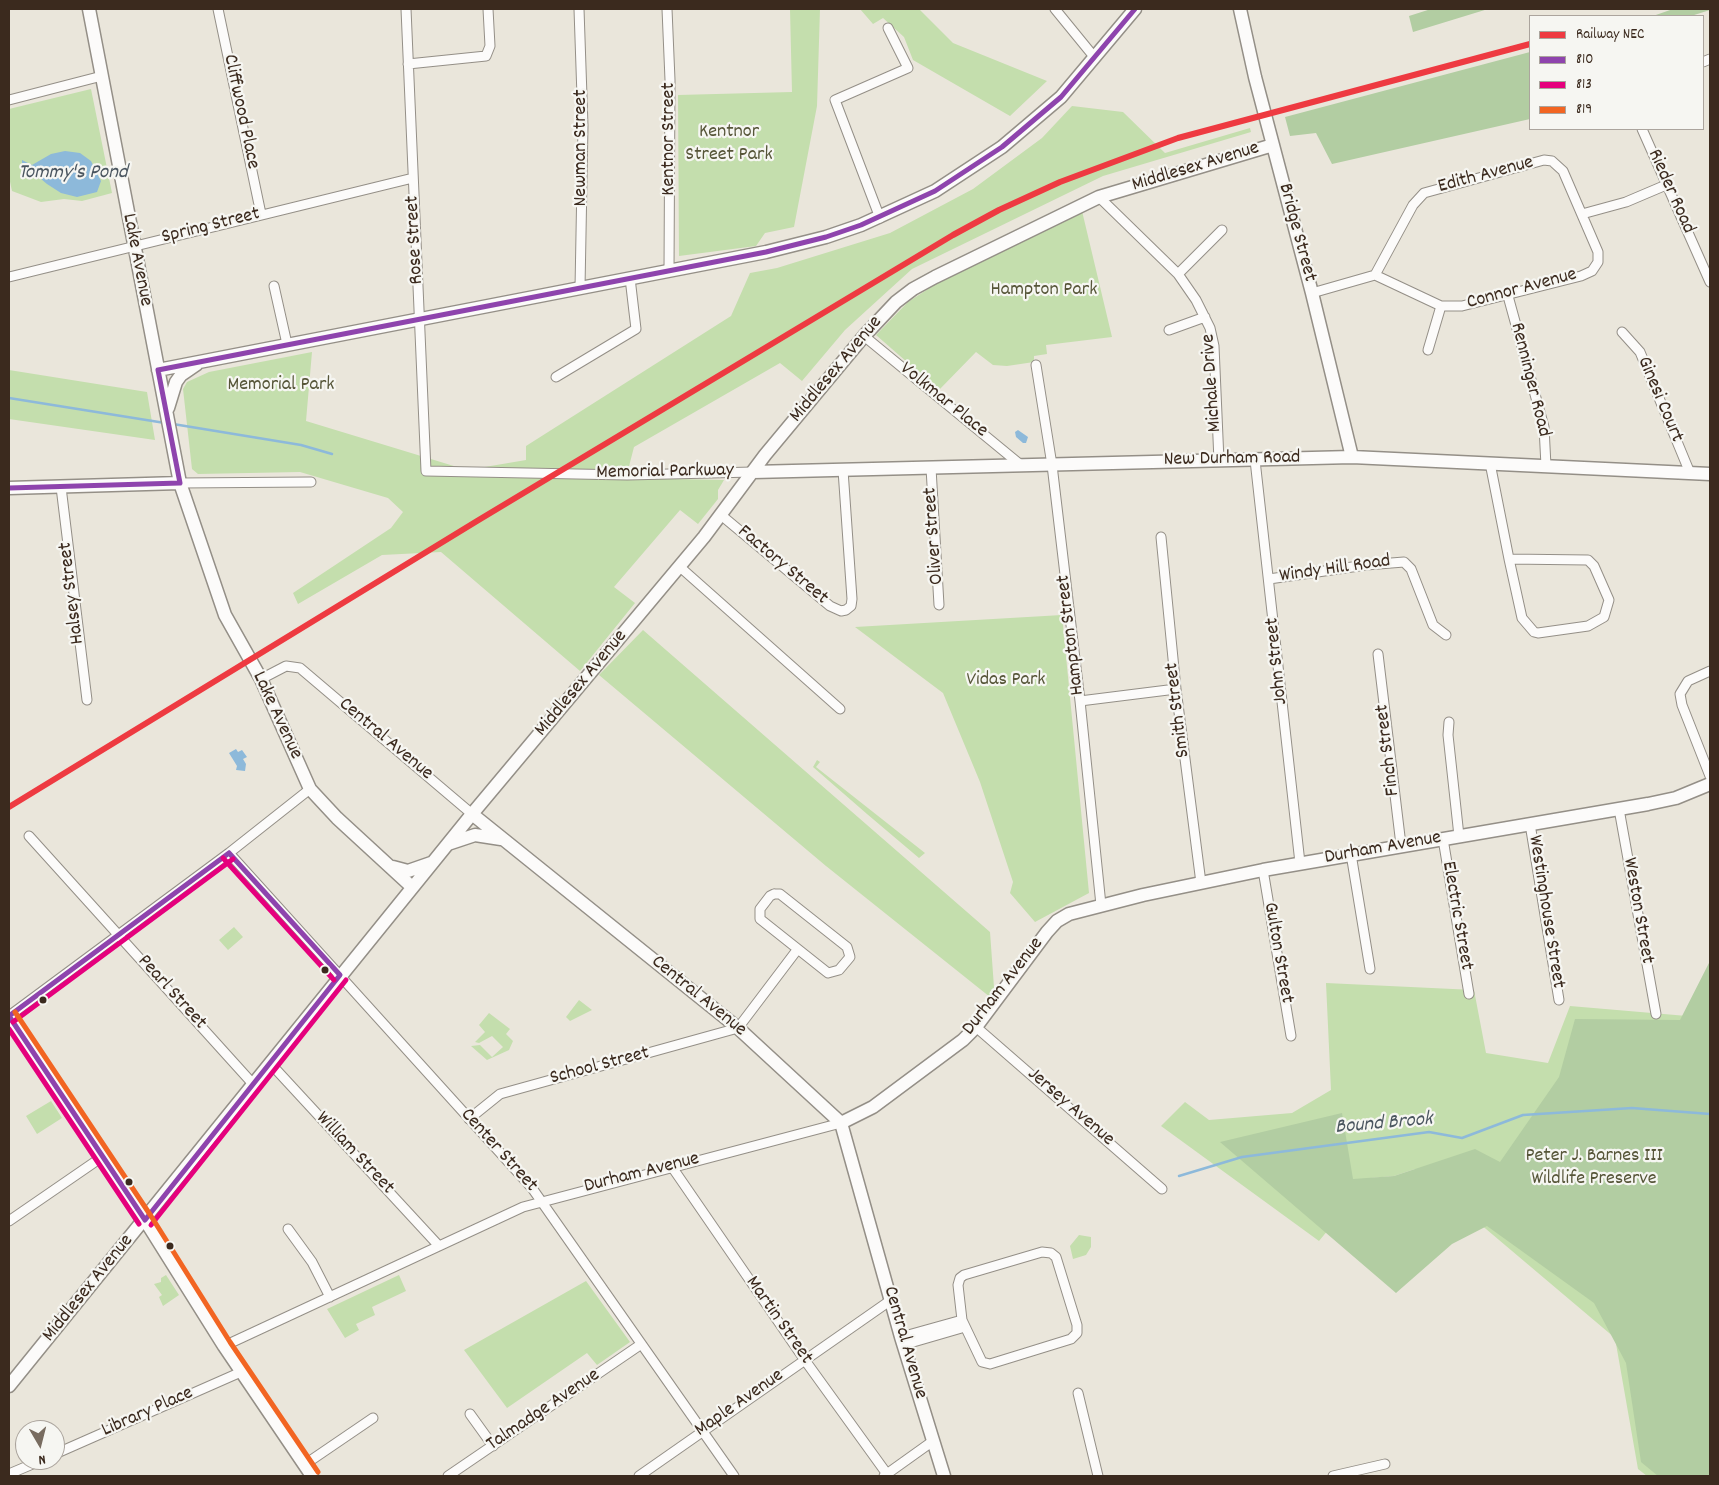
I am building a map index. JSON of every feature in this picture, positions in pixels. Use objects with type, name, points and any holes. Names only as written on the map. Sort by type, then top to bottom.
[{"type":"street","name":"Lake Avenue","points":[[89,9],[180,483],[225,616],[261,679],[310,789],[337,818],[412,887]]},
{"type":"street","name":"Cliffwood Place","points":[[218,9],[260,214]]},
{"type":"street","name":"Rose Street","points":[[406,9],[426,471]]},
{"type":"street","points":[[408,64],[486,56],[490,46],[488,9]]},
{"type":"street","name":"Newman Street","points":[[579,9],[583,117],[580,288]]},
{"type":"street","name":"Kentnor Street","points":[[667,9],[670,80],[669,270]]},
{"type":"street","points":[[1055,9],[1094,58]]},
{"type":"street","points":[[158,370],[794,246],[880,218],[935,191],[994,153],[1061,97],[1135,9]]},
{"type":"street","name":"Bridge Street","points":[[1240,9],[1255,77],[1312,293],[1352,458]]},
{"type":"street","points":[[880,218],[834,100],[908,68],[888,28]]},
{"type":"street","points":[[9,100],[102,76]]},
{"type":"street","name":"Rieder Road","points":[[1642,130],[1710,282]]},
{"type":"street","name":"Middlesex Avenue","points":[[9,1386],[145,1220],[412,887],[680,567],[753,472],[864,336],[896,302],[913,289],[1099,197],[1273,145]]},
{"type":"street","name":"Edith Avenue","points":[[1375,275],[1413,205],[1424,193],[1544,160],[1552,161],[1563,170],[1582,214]]},
{"type":"street","name":"Spring Street","points":[[9,277],[413,178]]},
{"type":"street","points":[[1582,214],[1626,202],[1666,185]]},
{"type":"street","name":"Michale Drive","points":[[1099,197],[1178,274],[1205,317],[1214,346],[1218,461]]},
{"type":"street","name":"Connor Avenue","points":[[1375,275],[1441,306],[1462,306],[1508,296],[1592,271],[1598,262],[1598,252],[1582,214]]},
{"type":"street","points":[[1178,274],[1222,230]]},
{"type":"street","points":[[1312,293],[1375,275]]},
{"type":"street","points":[[556,377],[636,329],[630,278]]},
{"type":"street","points":[[274,286],[287,344]]},
{"type":"street","name":"Renninger Road","points":[[1508,296],[1544,427],[1546,466]]},
{"type":"street","points":[[1428,350],[1441,306]]},
{"type":"street","points":[[1169,330],[1205,317]]},
{"type":"street","name":"Ginesi Court","points":[[1622,332],[1640,352],[1690,473]]},
{"type":"street","name":"Volkmar Place","points":[[864,336],[1022,466]]},
{"type":"street","points":[[167,415],[171,392],[176,382],[188,370],[204,361]]},
{"type":"street","name":"Hampton Street","points":[[1036,365],[1052,465],[1080,701],[1101,905]]},
{"type":"street","name":"New Durham Road","points":[[753,472],[1352,458],[1710,474]]},
{"type":"street","name":"John Street","points":[[1255,460],[1300,863]]},
{"type":"street","points":[[1490,463],[1508,559],[1522,618],[1534,632],[1538,633],[1588,626],[1604,617],[1608,600],[1594,566],[1588,560],[1508,559]]},
{"type":"street","name":"Oliver Street","points":[[931,468],[939,605]]},
{"type":"street","name":"Factory Street","points":[[721,515],[833,608],[841,612],[851,606],[852,599],[843,470]]},
{"type":"street","name":"Memorial Parkway","points":[[426,471],[627,475],[753,472]]},
{"type":"street","points":[[9,488],[180,483],[311,482]]},
{"type":"street","name":"Halsey Street","points":[[61,486],[87,700]]},
{"type":"street","name":"Smith Street","points":[[1161,537],[1176,689],[1201,883]]},
{"type":"street","name":"Windy Hill Road","points":[[1269,579],[1373,564],[1404,562],[1411,569],[1433,625],[1446,635]]},
{"type":"street","points":[[680,567],[840,709]]},
{"type":"street","name":"Finch Street","points":[[1378,654],[1401,845]]},
{"type":"street","name":"Central Avenue","points":[[261,679],[286,666],[300,668],[472,814],[738,1028],[841,1123],[902,1341],[944,1476]]},
{"type":"street","points":[[1710,671],[1688,681],[1680,694],[1682,705],[1710,776]]},
{"type":"street","points":[[1080,701],[1176,689]]},
{"type":"street","points":[[1449,722],[1448,735],[1459,836]]},
{"type":"street","name":"Durham Avenue","points":[[224,1346],[541,1200],[841,1123],[873,1107],[934,1064],[976,1027],[1026,958],[1057,921],[1069,914],[1101,905],[1263,870],[1671,799],[1710,784]]},
{"type":"street","points":[[310,789],[229,853],[9,1016],[145,1220],[241,1372],[312,1476]]},
{"type":"street","name":"Weston Street","points":[[1619,808],[1656,1014]]},
{"type":"street","name":"Westinghouse Street","points":[[1530,824],[1559,1000]]},
{"type":"street","points":[[448,844],[475,835],[493,836],[506,840]]},
{"type":"street","name":"Pearl Street","points":[[30,836],[254,1084]]},
{"type":"street","name":"Electric Street","points":[[1442,839],[1469,994]]},
{"type":"street","name":"Center Street","points":[[229,853],[541,1200],[640,1345],[734,1476]]},
{"type":"street","points":[[1351,854],[1370,969]]},
{"type":"street","points":[[389,866],[408,871],[433,862]]},
{"type":"street","name":"Gulton Street","points":[[1263,870],[1291,1036]]},
{"type":"street","points":[[780,894],[847,947],[850,957],[839,970],[828,973],[797,950],[760,919],[760,909],[770,896],[780,894]]},
{"type":"street","points":[[738,1028],[797,950]]},
{"type":"street","name":"Jersey Avenue","points":[[976,1027],[1162,1189]]},
{"type":"street","name":"School Street","points":[[469,1119],[500,1094],[738,1028]]},
{"type":"street","name":"William Street","points":[[270,1063],[439,1246]]},
{"type":"street","points":[[9,1221],[102,1157]]},
{"type":"street","name":"Martin Street","points":[[672,1167],[886,1475]]},
{"type":"street","points":[[288,1229],[312,1262],[330,1297]]},
{"type":"street","points":[[1042,1252],[1051,1253],[1056,1257],[1077,1325],[1072,1339],[990,1364],[982,1362],[963,1324],[958,1285],[964,1274],[1042,1252]]},
{"type":"street","name":"Maple Avenue","points":[[639,1476],[891,1300]]},
{"type":"street","points":[[902,1341],[963,1324]]},
{"type":"street","name":"Talmadge Avenue","points":[[448,1476],[640,1345]]},
{"type":"street","name":"Library Place","points":[[65,1450],[241,1372]]},
{"type":"street","points":[[1078,1393],[1098,1476]]},
{"type":"street","points":[[470,1414],[493,1446]]},
{"type":"street","points":[[304,1464],[373,1418]]},
{"type":"street","points":[[886,1475],[933,1441]]},
{"type":"street","points":[[1333,1476],[1385,1464]]},
{"type":"green space","name":"Kentnor Street Park","points":[[790,9],[820,9],[817,106],[794,227],[765,233],[756,246],[679,256],[678,95],[792,92]]},
{"type":"green space","points":[[860,9],[919,9],[953,43],[1047,81],[1010,116],[913,60],[904,37],[883,18],[873,24]]},
{"type":"green space","points":[[1431,9],[1488,9],[1413,32],[1409,16]]},
{"type":"green space","points":[[1673,9],[1710,9],[1694,15],[1656,15]]},
{"type":"green space","points":[[1529,52],[1529,119],[1332,164],[1316,133],[1290,136],[1285,117]]},
{"type":"green space","points":[[91,89],[112,193],[82,201],[64,199],[41,202],[12,191],[9,177],[9,109]]},
{"type":"green space","name":"Memorial Park","points":[[1072,106],[1123,112],[1165,153],[1250,128],[1251,132],[1103,176],[912,269],[845,330],[802,381],[780,363],[634,447],[626,478],[724,480],[718,490],[718,499],[698,524],[680,510],[614,587],[635,603],[580,671],[441,552],[382,555],[298,604],[293,593],[391,528],[403,512],[388,498],[300,472],[198,474],[192,469],[183,389],[187,382],[209,372],[312,352],[306,421],[467,470],[526,460],[526,446],[731,316],[750,273],[777,268],[890,233],[973,189],[1042,138]]},
{"type":"green space","name":"Hampton Park","points":[[1082,211],[1112,337],[1046,345],[1047,354],[1034,356],[1034,362],[1007,366],[993,365],[976,352],[939,390],[876,335],[908,302],[945,278]]},
{"type":"green space","points":[[9,370],[147,392],[155,440],[9,419]]},
{"type":"green space","name":"Vidas Park","points":[[1062,615],[1089,893],[1035,922],[1010,893],[1013,882],[980,782],[943,693],[855,627]]},
{"type":"green space","points":[[643,630],[990,932],[995,1001],[826,866],[599,675]]},
{"type":"green space","points":[[817,760],[820,762],[816,767],[925,853],[919,858],[867,814],[813,767]]},
{"type":"green space","points":[[234,927],[243,937],[228,950],[219,940]]},
{"type":"green space","name":"Peter J. Barnes III Wildlife Preserve","points":[[1710,961],[1710,1476],[1658,1476],[1641,1462],[1626,1363],[1594,1303],[1487,1226],[1452,1244],[1396,1293],[1220,1142],[1342,1113],[1353,1179],[1394,1176],[1475,1149],[1500,1162],[1559,1077],[1575,1019],[1680,1020]]},
{"type":"green space","name":"Peter J. Barnes III Wildlife Preserve","points":[[1326,983],[1474,990],[1486,1053],[1548,1063],[1570,1006],[1687,1016],[1710,1476],[1647,1476],[1638,1469],[1615,1338],[1415,1169],[1394,1176],[1371,1178],[1319,1241],[1161,1126],[1185,1102],[1209,1120],[1292,1113],[1331,1090]]},
{"type":"green space","points":[[579,1000],[592,1010],[570,1021],[566,1017]]},
{"type":"green space","points":[[489,1013],[510,1029],[506,1034],[513,1041],[509,1050],[487,1060],[471,1046],[480,1045],[492,1057],[503,1047],[492,1036],[479,1043],[475,1042],[485,1032],[479,1025]]},
{"type":"green space","points":[[51,1101],[62,1118],[37,1134],[26,1116]]},
{"type":"green space","points":[[1079,1235],[1091,1237],[1091,1247],[1086,1255],[1073,1259],[1070,1246]]},
{"type":"green space","points":[[166,1275],[179,1295],[163,1306],[159,1297],[162,1295],[154,1284],[161,1282],[161,1278]]},
{"type":"green space","points":[[399,1275],[406,1291],[372,1307],[375,1315],[356,1324],[359,1330],[345,1338],[327,1309]]},
{"type":"green space","points":[[586,1281],[630,1342],[597,1365],[587,1353],[507,1408],[464,1350]]},
{"type":"water","name":"Tommy's Pond","points":[[65,151],[80,153],[91,161],[101,181],[97,192],[77,197],[61,193],[22,163],[22,160],[32,165],[51,154]]},
{"type":"water","points":[[1018,430],[1028,437],[1026,443],[1023,443],[1016,437],[1015,432]]},
{"type":"water","points":[[236,749],[238,752],[242,750],[247,757],[243,759],[246,764],[245,771],[236,770],[237,766],[229,753]]},
{"type":"waterway","points":[[9,398],[165,423]]},
{"type":"waterway","points":[[173,424],[301,445],[332,454]]},
{"type":"waterway","name":"Bound Brook","points":[[1179,1176],[1242,1157],[1429,1132],[1462,1138],[1523,1115],[1632,1108],[1710,1114]]},
{"type":"rail line","name":"NEC","points":[[9,807],[477,521],[953,235],[999,210],[1060,182],[1178,138],[1529,44]]},
{"type":"transit line","name":"810","points":[[180,483],[158,370],[766,252],[826,237],[861,225],[935,191],[1002,147],[1061,97],[1135,9]]},
{"type":"transit line","name":"810","points":[[9,488],[180,483]]},
{"type":"transit line","name":"810","points":[[229,853],[340,975]]},
{"type":"transit line","name":"810","points":[[9,1016],[229,853]]},
{"type":"transit line","name":"813","points":[[223,858],[334,980]]},
{"type":"transit line","name":"813","points":[[13,1022],[233,859]]},
{"type":"transit line","name":"810","points":[[145,1220],[340,975]]},
{"type":"transit line","name":"813","points":[[151,1225],[346,980]]},
{"type":"transit line","name":"819","points":[[15,1012],[151,1216],[230,1342],[318,1472]]},
{"type":"transit line","name":"810","points":[[9,1016],[145,1220]]},
{"type":"transit line","name":"813","points":[[9,1029],[139,1224]]}]
